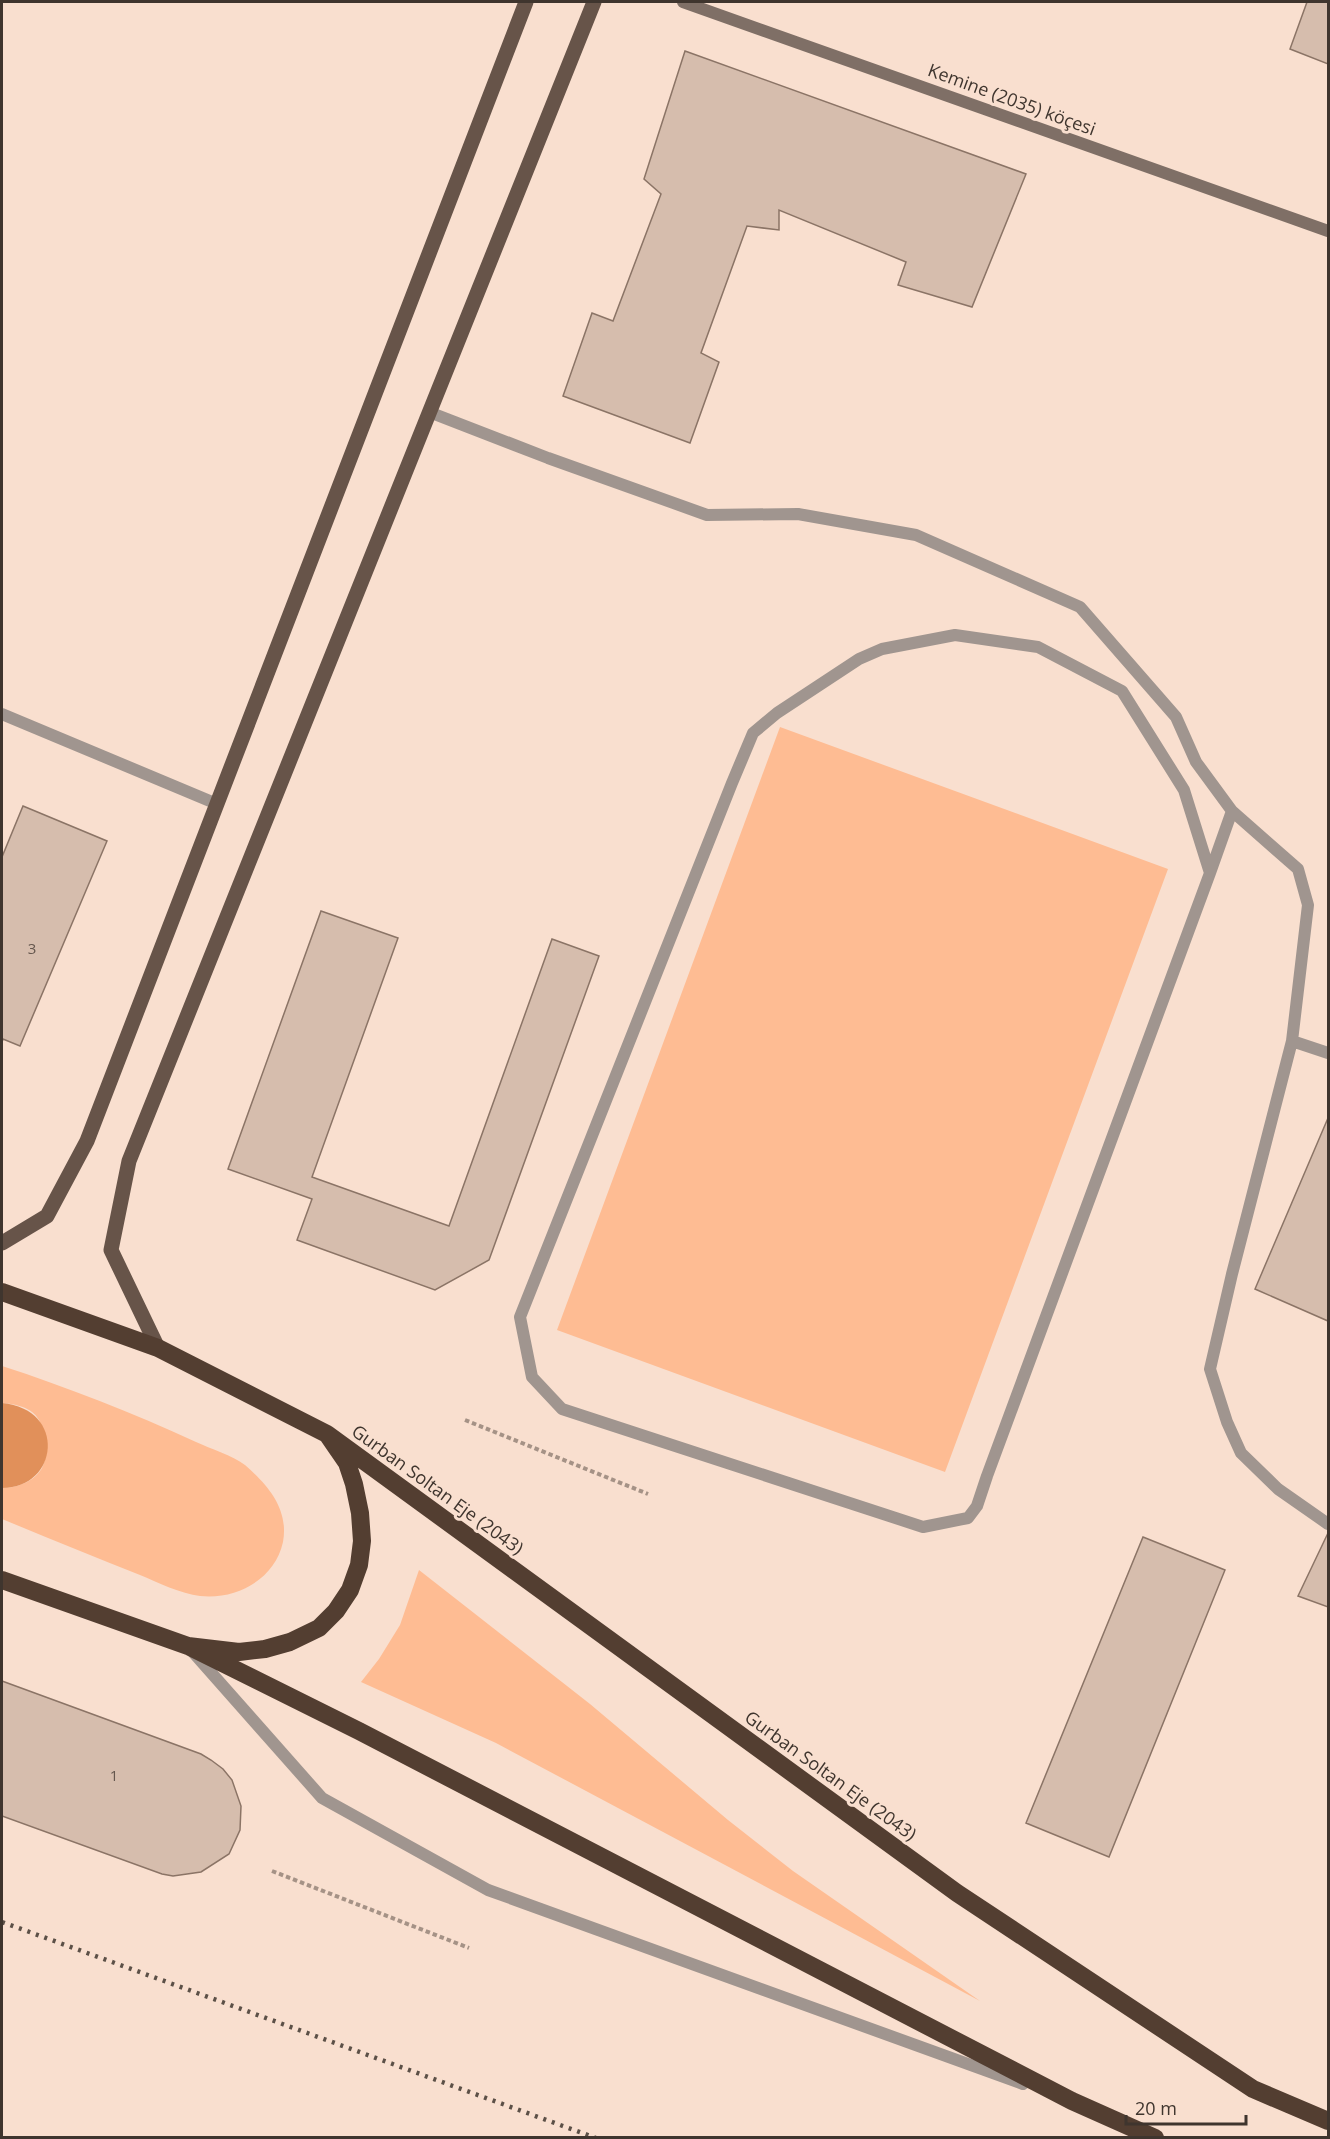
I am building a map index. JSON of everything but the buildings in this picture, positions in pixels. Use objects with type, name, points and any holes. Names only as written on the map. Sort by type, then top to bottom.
[{"type":"highway","name":"Gurban Soltan Eje (2043)","points":[[2,1292],[158,1348],[327,1434],[957,1893],[1253,2089],[1329,2121]]},
{"type":"highway","name":"Gurban Soltan Eje (2043)","points":[[188,1646],[239,1652],[265,1650],[290,1642],[319,1628],[336,1611],[350,1590],[359,1565],[360,1513],[347,1463],[327,1434]]},
{"type":"highway","name":"Gurban Soltan Eje (2043)","points":[[2,1581],[188,1646],[359,1731],[1072,2101],[1155,2138]]},
{"type":"main road","points":[[2,1243],[47,1216],[87,1141],[526,2]]},
{"type":"main road","points":[[158,1348],[111,1250],[129,1161],[594,2]]},
{"type":"street","name":"Kemine (2035) köçesi","points":[[683,2],[1329,231]]},
{"type":"lane","points":[[429,412],[707,515],[798,514],[916,535],[1080,607],[1176,717],[1196,762],[1232,811],[1298,869],[1308,905],[1292,1041],[1229,1285],[1210,1369],[1227,1422],[1241,1453],[1278,1489],[1329,1524]]},
{"type":"lane","points":[[1210,873],[1184,790],[1122,691],[1038,647],[955,635],[882,649],[859,659],[777,713],[753,733],[520,1317],[532,1377],[562,1409],[900,1520],[923,1527],[968,1518],[976,1506],[1210,873],[1232,811]]},
{"type":"lane","points":[[2,714],[217,804]]},
{"type":"lane","points":[[1292,1041],[1329,1053]]},
{"type":"lane","points":[[188,1646],[322,1798],[488,1890],[1072,2101]]},
{"type":"path","points":[[465,1420],[648,1494]]},
{"type":"path","points":[[272,1870],[469,1948]]},
{"type":"shaded area","points":[[780,727],[1168,869],[945,1472],[557,1330]]},
{"type":"shaded area","points":[[2,1366],[124,1411],[240,1461],[269,1489],[280,1508],[284,1530],[283,1542],[272,1567],[252,1584],[240,1590],[214,1596],[193,1595],[2,1519],[2,1488],[21,1485],[33,1478],[41,1469],[45,1458],[41,1424],[36,1416],[23,1407],[2,1403]]},
{"type":"shaded area","points":[[2,1403],[23,1408],[37,1419],[46,1433],[48,1448],[44,1463],[35,1476],[21,1485],[2,1488]]},
{"type":"shaded area","points":[[419,1570],[590,1704],[728,1820],[793,1871],[980,2001],[496,1743],[361,1682],[379,1659],[400,1625]]},
{"type":"railway","points":[[2,1922],[596,2138]]}]
